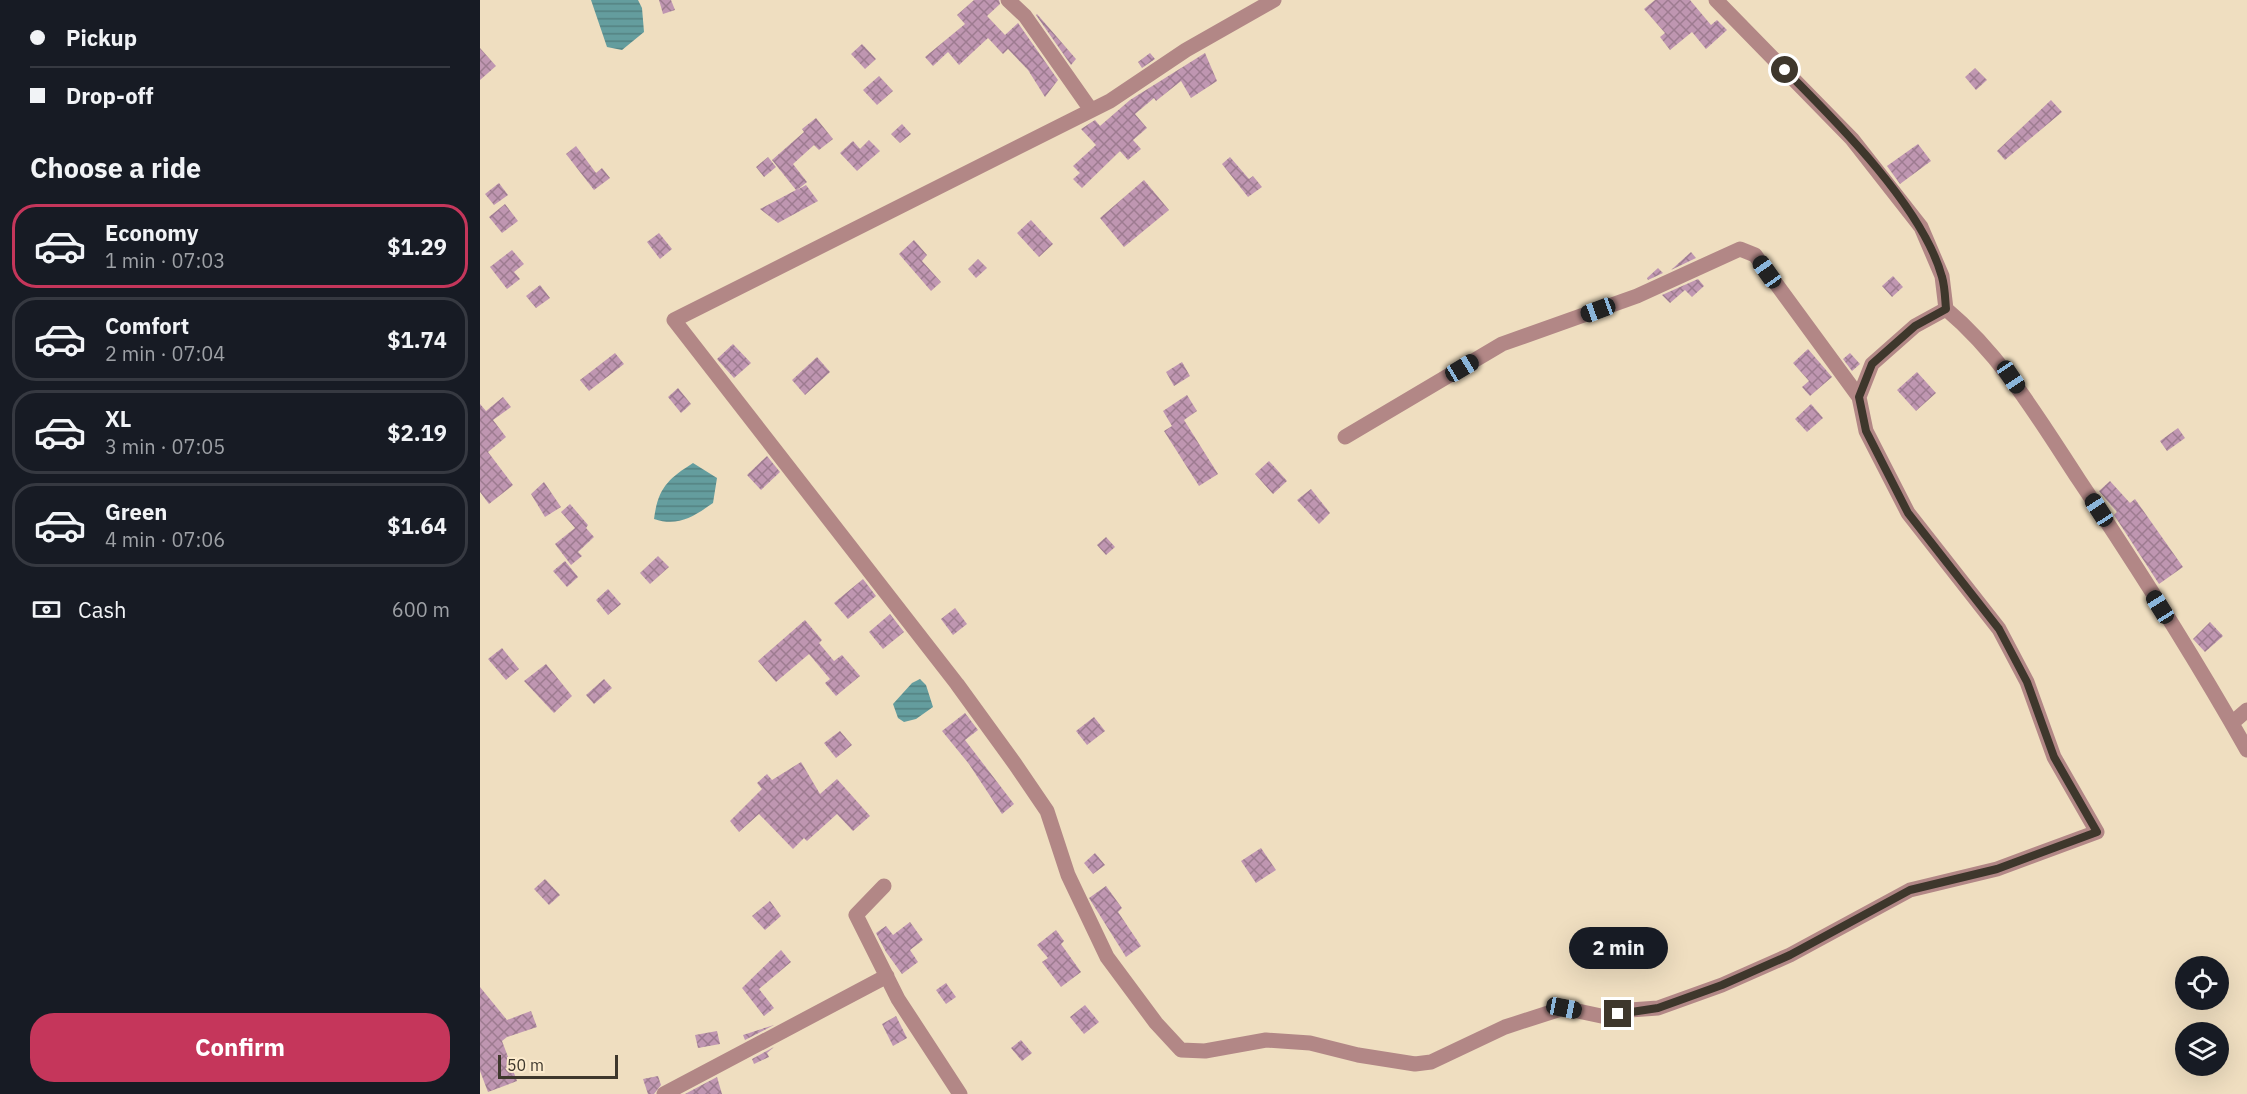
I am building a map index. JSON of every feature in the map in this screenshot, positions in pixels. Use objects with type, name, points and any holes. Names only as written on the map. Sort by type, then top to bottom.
[{"type":"street","points":[[1008,0],[1025,16],[1091,110]]},
{"type":"street","points":[[1274,0],[1186,50],[1110,100],[674,320],[957,684],[1015,764],[1047,811],[1068,875],[1107,957],[1156,1023],[1181,1050],[1205,1051],[1266,1040],[1310,1043],[1358,1055],[1415,1064],[1431,1062],[1505,1027],[1564,1008],[1606,1017],[1630,1010],[1658,1008],[1722,985],[1790,955],[1910,890],[1997,869],[2097,832],[2054,757],[2027,682],[1999,629],[1908,513],[1866,431],[1859,397],[1755,255],[1740,249],[1637,296],[1502,345],[1345,437]]},
{"type":"street","points":[[1716,0],[1852,139],[1921,227],[1942,276],[1946,309],[1973,332],[2011,377],[2125,548],[2247,750]]},
{"type":"street","points":[[1859,397],[1872,364],[1915,326],[1946,309]]},
{"type":"street","points":[[2232,723],[2247,710]]},
{"type":"street","points":[[884,886],[856,915],[898,999],[960,1094]]},
{"type":"street","points":[[664,1094],[887,976]]},
{"type":"water","points":[[591,0],[638,0],[642,8],[644,32],[622,50],[607,47]]},
{"type":"water","points":[[693,463],[717,478],[713,503],[699,513],[678,521],[654,519],[658,499],[666,485]]},
{"type":"water","points":[[920,679],[926,685],[933,707],[916,719],[904,722],[898,718],[893,704],[912,683]]},
{"type":"building","points":[[659,0],[671,0],[675,10],[663,14]]},
{"type":"building","points":[[974,0],[999,0],[1000,4],[987,16],[1005,35],[1018,23],[1058,80],[1045,97],[1028,70],[1008,49],[1003,54],[988,38],[959,65],[948,52],[933,66],[925,57],[965,24],[957,15]]},
{"type":"building","points":[[1655,0],[1690,0],[1711,25],[1717,20],[1727,30],[1706,49],[1692,32],[1670,50],[1660,37],[1665,33],[1644,9]]},
{"type":"building","points":[[1036,15],[1076,59],[1071,65]]},
{"type":"building","points":[[862,44],[876,59],[865,69],[851,54]]},
{"type":"building","points":[[480,48],[496,66],[480,80]]},
{"type":"building","points":[[1150,53],[1155,59],[1142,68],[1138,62]]},
{"type":"building","points":[[1205,53],[1217,81],[1191,98],[1181,81],[1156,101],[1154,98],[1135,114],[1147,128],[1133,140],[1141,149],[1128,160],[1120,151],[1082,188],[1073,179],[1080,173],[1073,166],[1096,145],[1081,129],[1095,120],[1100,126],[1130,100]]},
{"type":"building","points":[[1975,68],[1987,80],[1976,90],[1965,77]]},
{"type":"building","points":[[879,76],[893,91],[877,105],[863,90]]},
{"type":"building","points":[[2051,100],[2062,112],[2005,160],[1997,151]]},
{"type":"building","points":[[816,118],[833,139],[819,150],[814,145],[793,164],[807,182],[797,190],[806,185],[818,201],[778,223],[760,209],[796,190],[772,160],[804,132],[802,129]]},
{"type":"building","points":[[902,124],[911,134],[900,143],[891,134]]},
{"type":"building","points":[[869,140],[880,151],[857,171],[840,153],[853,141],[860,149]]},
{"type":"building","points":[[1918,144],[1931,161],[1900,184],[1887,166]]},
{"type":"building","points":[[576,146],[596,173],[602,168],[610,178],[594,190],[566,154]]},
{"type":"building","points":[[768,157],[776,167],[764,177],[756,167]]},
{"type":"building","points":[[1230,157],[1249,179],[1253,176],[1262,187],[1248,197],[1222,164]]},
{"type":"building","points":[[1144,180],[1169,210],[1124,247],[1100,218]]},
{"type":"building","points":[[499,183],[508,195],[494,205],[485,194]]},
{"type":"building","points":[[505,204],[518,221],[502,233],[489,217]]},
{"type":"building","points":[[1031,220],[1053,244],[1039,257],[1017,233]]},
{"type":"building","points":[[659,233],[672,249],[660,259],[647,242]]},
{"type":"building","points":[[914,240],[927,255],[922,261],[941,282],[931,291],[899,254]]},
{"type":"building","points":[[512,250],[524,264],[514,272],[520,279],[507,289],[490,267]]},
{"type":"building","points":[[1691,252],[1696,258],[1671,270]]},
{"type":"building","points":[[978,259],[987,268],[976,278],[968,269]]},
{"type":"building","points":[[1658,268],[1663,273],[1648,280],[1647,278]]},
{"type":"building","points":[[1893,276],[1903,287],[1892,297],[1882,286]]},
{"type":"building","points":[[1698,279],[1704,286],[1692,297],[1685,290],[1670,303],[1662,295]]},
{"type":"building","points":[[540,285],[550,298],[536,308],[526,296]]},
{"type":"building","points":[[733,344],[751,363],[734,378],[717,359]]},
{"type":"building","points":[[1808,349],[1832,377],[1810,396],[1802,387],[1809,381],[1793,363]]},
{"type":"building","points":[[615,353],[624,364],[589,391],[580,380]]},
{"type":"building","points":[[1850,353],[1860,364],[1852,371],[1843,359]]},
{"type":"building","points":[[817,357],[830,372],[805,395],[792,380]]},
{"type":"building","points":[[1182,362],[1190,376],[1174,386],[1166,372]]},
{"type":"building","points":[[1917,372],[1936,393],[1916,411],[1897,390]]},
{"type":"building","points":[[678,388],[691,404],[681,413],[668,397]]},
{"type":"building","points":[[1187,395],[1197,411],[1184,420],[1218,474],[1199,486],[1164,431],[1172,426],[1163,411]]},
{"type":"building","points":[[503,397],[511,407],[493,420],[506,437],[488,452],[513,485],[489,504],[480,492],[480,404],[486,411]]},
{"type":"building","points":[[1811,404],[1823,418],[1807,432],[1795,419]]},
{"type":"building","points":[[2178,428],[2185,438],[2167,451],[2160,441]]},
{"type":"building","points":[[767,456],[780,472],[761,490],[747,475]]},
{"type":"building","points":[[1269,461],[1287,481],[1273,494],[1255,474]]},
{"type":"building","points":[[2110,481],[2130,503],[2135,499],[2183,567],[2159,584],[2114,515],[2117,512],[2099,491]]},
{"type":"building","points":[[544,482],[561,507],[545,517],[531,494]]},
{"type":"building","points":[[1311,489],[1330,513],[1319,524],[1297,500]]},
{"type":"building","points":[[570,504],[588,525],[586,528],[594,537],[578,552],[582,556],[571,565],[555,544],[575,528],[561,512]]},
{"type":"building","points":[[1106,537],[1115,547],[1106,555],[1097,545]]},
{"type":"building","points":[[658,556],[669,567],[650,584],[640,573]]},
{"type":"building","points":[[565,561],[578,577],[567,587],[553,571]]},
{"type":"building","points":[[863,579],[876,596],[848,619],[834,603]]},
{"type":"building","points":[[608,589],[621,604],[608,615],[596,600]]},
{"type":"building","points":[[955,608],[967,624],[953,635],[941,619]]},
{"type":"building","points":[[890,614],[904,632],[883,649],[869,632]]},
{"type":"building","points":[[805,620],[822,640],[819,643],[834,661],[842,655],[860,676],[836,696],[825,683],[830,679],[809,654],[776,682],[758,661]]},
{"type":"building","points":[[2210,622],[2223,636],[2205,652],[2193,639]]},
{"type":"building","points":[[502,648],[519,669],[506,680],[488,659]]},
{"type":"building","points":[[546,664],[572,696],[554,713],[524,681]]},
{"type":"building","points":[[604,679],[612,688],[594,704],[586,695]]},
{"type":"building","points":[[965,713],[978,730],[965,740],[1014,804],[1002,814],[969,764],[942,731]]},
{"type":"building","points":[[1094,717],[1105,731],[1087,745],[1076,731]]},
{"type":"building","points":[[840,731],[852,745],[836,758],[824,743]]},
{"type":"building","points":[[801,762],[820,794],[837,779],[870,816],[853,831],[837,814],[807,841],[804,838],[793,849],[759,814],[739,832],[730,821],[762,789],[757,783],[767,774],[772,780]]},
{"type":"building","points":[[1261,848],[1276,870],[1256,883],[1241,861]]},
{"type":"building","points":[[1095,853],[1105,865],[1093,874],[1084,863]]},
{"type":"building","points":[[545,879],[560,895],[549,905],[534,889]]},
{"type":"building","points":[[1106,886],[1122,908],[1118,912],[1141,946],[1126,957],[1089,898]]},
{"type":"building","points":[[770,901],[781,916],[765,930],[752,916]]},
{"type":"building","points":[[910,922],[923,940],[910,950],[918,962],[902,974],[876,933],[886,926],[893,935]]},
{"type":"building","points":[[1056,930],[1064,941],[1061,944],[1081,972],[1061,987],[1042,962],[1048,958],[1037,945]]},
{"type":"building","points":[[781,950],[791,962],[759,989],[774,1008],[764,1016],[742,988]]},
{"type":"building","points":[[946,983],[956,997],[946,1004],[936,990]]},
{"type":"building","points":[[480,987],[507,1020],[531,1011],[537,1027],[507,1037],[502,1041],[517,1081],[488,1092],[480,1071]]},
{"type":"building","points":[[1085,1005],[1099,1022],[1084,1034],[1070,1017]]},
{"type":"building","points":[[896,1016],[907,1038],[893,1046],[882,1024]]},
{"type":"building","points":[[774,1025],[745,1040],[743,1035]]},
{"type":"building","points":[[717,1031],[720,1044],[698,1048],[695,1035]]},
{"type":"building","points":[[1021,1040],[1032,1053],[1022,1061],[1011,1048]]},
{"type":"building","points":[[774,1047],[767,1053],[769,1057],[754,1064],[752,1059]]},
{"type":"building","points":[[658,1076],[661,1085],[654,1094],[648,1094],[643,1079]]},
{"type":"building","points":[[717,1077],[722,1094],[685,1094]]},
{"type":"route","points":[[1618,1014],[1630,1010],[1658,1008],[1722,985],[1790,955],[1910,890],[1997,869],[2097,832],[2054,757],[2027,682],[1999,629],[1963,580],[1908,513],[1866,431],[1859,397],[1872,364],[1915,326],[1946,309],[1942,276],[1921,227],[1852,139],[1785,70]]}]
